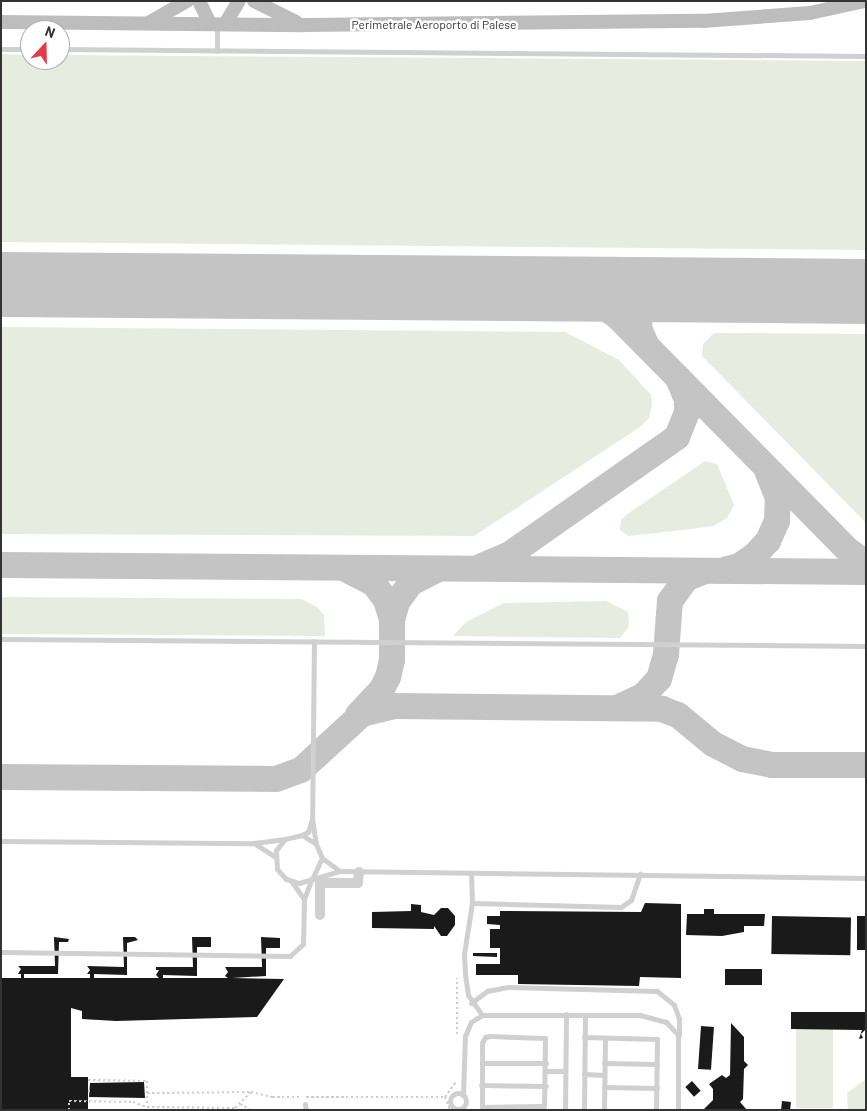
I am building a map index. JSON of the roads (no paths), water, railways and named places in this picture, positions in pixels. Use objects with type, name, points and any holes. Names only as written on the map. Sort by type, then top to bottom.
[{"type":"street","points":[[147,24],[187,1]]},
{"type":"street","points":[[199,1],[217,24],[239,1]]},
{"type":"street","points":[[254,1],[304,25]]},
{"type":"street","points":[[758,19],[828,1]]},
{"type":"street","name":"Perimetrale Aeroporto di Palese","points":[[1,22],[304,25],[758,19],[864,1]]},
{"type":"street","points":[[758,19],[812,21],[866,10]]},
{"type":"street","points":[[320,915],[320,883],[358,883],[359,872]]},
{"type":"lane","points":[[217,24],[217,51]]},
{"type":"lane","points":[[1,49],[20,49]]},
{"type":"lane","points":[[70,49],[866,56]]},
{"type":"lane","points":[[1,639],[866,646]]},
{"type":"lane","points":[[314,641],[312,819],[316,844],[322,858],[340,871]]},
{"type":"lane","points":[[1,841],[253,843],[302,835],[308,832],[312,819]]},
{"type":"lane","points":[[302,835],[316,844]]},
{"type":"lane","points":[[285,839],[274,856],[276,869],[292,882],[304,899]]},
{"type":"lane","points":[[253,843],[274,856]]},
{"type":"lane","points":[[1,952],[283,957],[295,953],[303,944],[304,899],[322,858]]},
{"type":"lane","points":[[292,882],[340,871],[866,878]]},
{"type":"lane","points":[[471,872],[472,903],[464,954],[466,987],[471,1003],[482,1015]]},
{"type":"lane","points":[[472,903],[621,907],[631,900],[640,874]]},
{"type":"lane","points":[[471,1003],[487,991],[508,987],[623,988],[657,991],[674,1005],[679,1019],[678,1110]]},
{"type":"lane","points":[[464,1096],[456,1094],[450,1102],[456,1109],[463,1109],[466,1103],[464,1096],[465,1036],[471,1022],[482,1015],[566,1014],[659,1018],[672,1026],[679,1040]]},
{"type":"lane","points":[[565,1110],[566,1014]]},
{"type":"lane","points":[[584,1110],[585,1015]]},
{"type":"lane","points":[[490,1036],[541,1036],[546,1041],[546,1063],[546,1103],[541,1108],[487,1108],[480,1102],[482,1043],[490,1036]]},
{"type":"lane","points":[[584,1037],[657,1039],[656,1110]]},
{"type":"lane","points":[[604,1110],[605,1038]]},
{"type":"lane","points":[[482,1062],[546,1063]]},
{"type":"lane","points":[[604,1063],[657,1064]]},
{"type":"lane","points":[[546,1071],[565,1071]]},
{"type":"lane","points":[[584,1074],[604,1075]]},
{"type":"lane","points":[[481,1085],[546,1086]]},
{"type":"lane","points":[[604,1087],[657,1088]]}]
